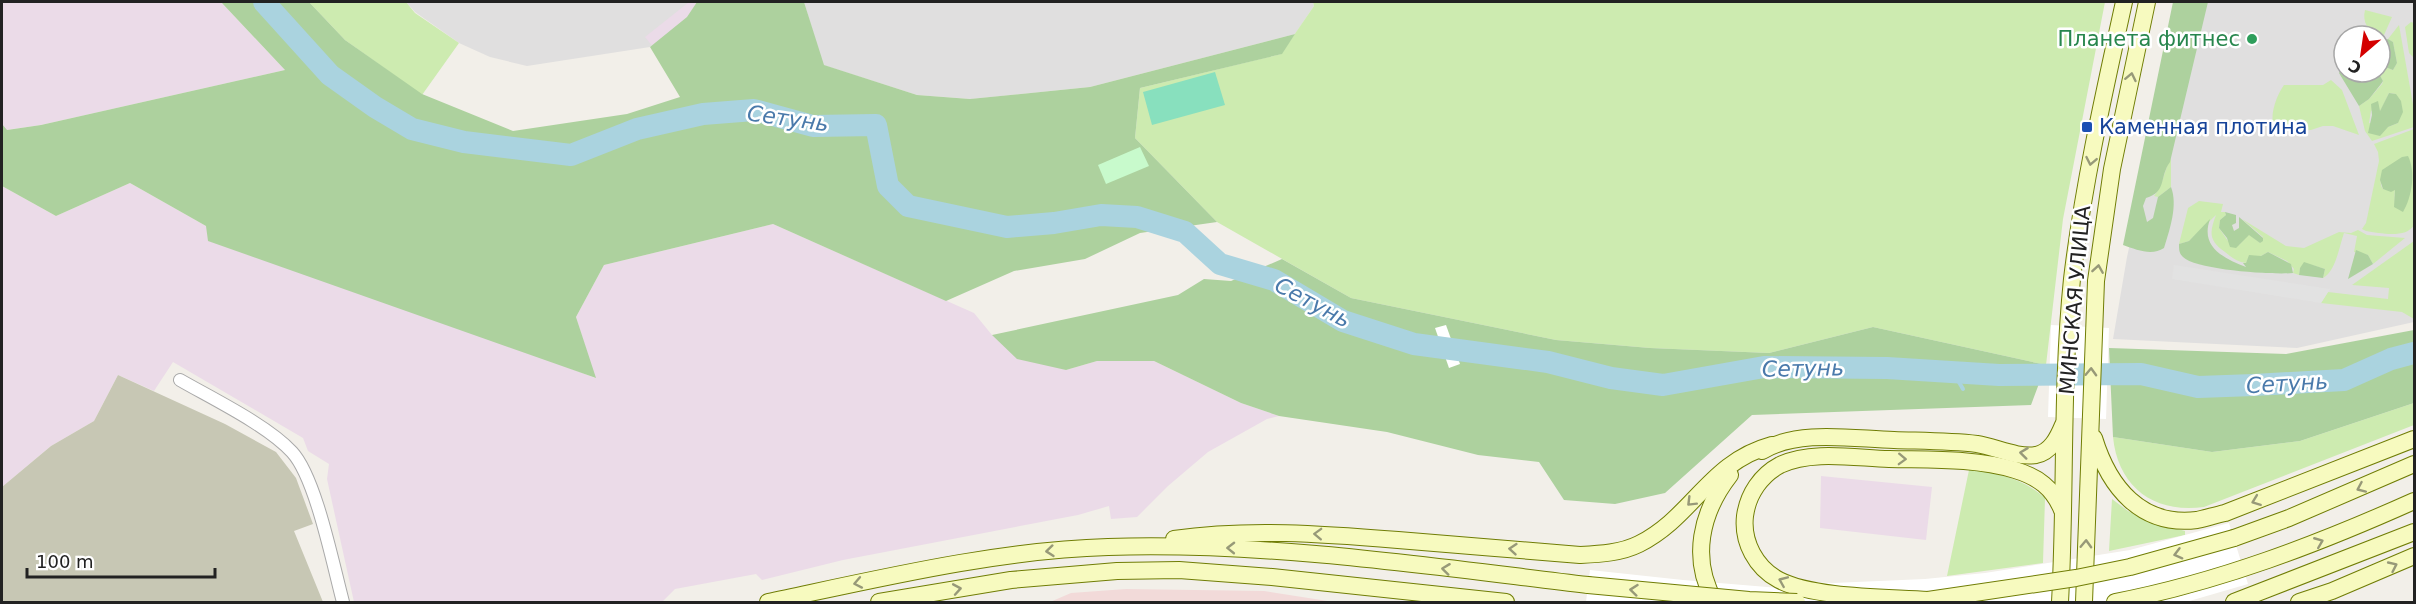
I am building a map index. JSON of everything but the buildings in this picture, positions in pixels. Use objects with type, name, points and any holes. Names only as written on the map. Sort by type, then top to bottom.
[{"type":"main road","name":"МИНСКАЯ УЛИЦА","points":[[2060,603],[2068,326],[2074,267],[2088,177],[2124,2]]},
{"type":"main road","name":"МИНСКАЯ УЛИЦА","points":[[2084,603],[2096,281],[2112,169],[2147,2]]},
{"type":"main road","points":[[1122,547],[1198,535],[1274,533],[1337,535],[1580,555],[1604,554],[1622,550],[1650,538],[1675,518],[1722,470],[1744,454],[1772,445],[1821,438],[1953,442],[1979,444],[2023,455],[2036,454],[2051,446],[2065,419]]},
{"type":"main road","points":[[2090,421],[2100,457],[2115,486],[2128,500],[2144,511],[2177,519],[2197,520],[2225,513],[2415,439]]},
{"type":"main road","points":[[1715,603],[1706,583],[1700,554],[1707,511],[1713,498],[1731,473],[1742,463],[1772,445]]},
{"type":"main road","points":[[1928,600],[1807,589],[1782,582],[1772,576],[1756,560],[1747,540],[1745,518],[1751,496],[1764,477],[1773,469],[1794,460],[1816,457],[1973,462],[1997,465],[2043,483],[2057,497],[2063,513]]},
{"type":"main road","points":[[1892,603],[2022,588],[2130,567],[2234,538],[2300,514],[2415,464]]},
{"type":"main road","points":[[2115,603],[2192,585],[2313,545],[2415,501]]},
{"type":"main road","points":[[2234,603],[2415,532]]},
{"type":"main road","points":[[768,603],[848,585],[1012,555],[1122,547],[1248,548],[1325,554],[1588,585],[1797,603]]},
{"type":"main road","points":[[2299,603],[2415,556]]},
{"type":"main road","points":[[879,603],[1011,580],[1117,571],[1179,570],[1347,585],[1506,603]]},
{"type":"main road","points":[[1347,585],[1427,603]]},
{"type":"street","points":[[180,380],[275,436],[293,453],[310,484],[343,603]]},
{"type":"shaded area","points":[[2,2],[221,2],[285,70],[41,125],[6,130],[2,124]]},
{"type":"shaded area","points":[[406,2],[697,2],[687,17],[650,47],[527,66],[490,57],[459,43],[415,12]]},
{"type":"shaded area","points":[[689,2],[722,2],[658,53],[645,37]]},
{"type":"shaded area","points":[[804,2],[1313,2],[1314,6],[1295,34],[1090,87],[971,99],[917,95],[823,65]]},
{"type":"shaded area","points":[[2183,2],[2414,2],[2414,322],[2297,348],[2113,339],[2127,257]]},
{"type":"shaded area","points":[[130,183],[206,226],[595,378],[576,317],[604,265],[773,224],[974,313],[992,335],[1066,370],[1097,361],[1154,361],[1241,403],[1279,416],[1267,419],[1208,452],[1168,486],[1137,517],[1111,519],[1109,506],[1078,515],[843,560],[762,580],[756,574],[675,589],[663,601],[354,602],[327,479],[329,464],[308,451],[303,438],[173,362],[154,391],[118,375],[94,421],[51,446],[2,487],[2,186],[56,216]]},
{"type":"shaded area","points":[[2174,265],[2330,289],[2321,303],[2172,279]]},
{"type":"shaded area","points":[[118,375],[225,424],[276,452],[296,478],[313,524],[294,531],[323,602],[2,602],[2,487],[51,446],[94,421]]},
{"type":"shaded area","points":[[1821,476],[1932,487],[1926,540],[1820,528]]},
{"type":"shaded area","points":[[1126,589],[1264,591],[1334,602],[1050,602],[1071,593]]},
{"type":"green space","points":[[221,2],[309,2],[345,40],[422,94],[513,131],[627,114],[680,97],[650,47],[687,17],[697,2],[804,2],[824,65],[917,95],[970,99],[1090,87],[1295,34],[1282,54],[1140,88],[1135,138],[1217,222],[1140,233],[1085,259],[1014,271],[946,301],[773,224],[604,265],[576,317],[596,378],[208,241],[206,226],[130,183],[56,216],[2,186],[2,124],[7,130],[41,125],[285,70]]},
{"type":"green space","points":[[309,2],[406,2],[415,13],[459,43],[422,95],[345,40]]},
{"type":"green space","points":[[1313,2],[2105,2],[2063,219],[2046,365],[1873,327],[1769,353],[1650,348],[1556,340],[1351,298],[1217,222],[1135,138],[1140,88],[1281,54],[1314,6]]},
{"type":"green space","points":[[2173,2],[2208,2],[2170,162],[2160,188],[2146,198],[2143,206],[2147,222],[2153,218],[2158,197],[2171,187],[2174,201],[2171,225],[2164,248],[2154,252],[2123,245]]},
{"type":"green space","points":[[2365,10],[2392,17],[2389,24],[2366,24]]},
{"type":"green space","points":[[2411,22],[2414,23],[2413,57],[2409,53],[2405,27]]},
{"type":"green space","points":[[2399,25],[2414,110],[2414,127],[2372,141],[2365,131],[2359,106],[2369,99],[2382,84],[2392,84],[2392,70],[2397,63],[2392,34]],"holes":[[[2389,93],[2396,94],[2398,123],[2388,127],[2369,123],[2371,111],[2378,106],[2380,112]]]},
{"type":"green space","points":[[2392,41],[2397,63],[2392,70]]},
{"type":"green space","points":[[1215,72],[1225,105],[1152,125],[1143,92]]},
{"type":"green space","points":[[2331,80],[2332,84],[2342,90],[2359,135],[2333,126],[2311,130],[2281,131],[2275,128],[2273,112],[2284,85],[2323,85]]},
{"type":"green space","points":[[2346,84],[2381,84],[2369,99],[2359,106]]},
{"type":"green space","points":[[2389,93],[2396,94],[2401,101],[2403,112],[2398,123],[2388,127],[2380,136],[2368,133],[2372,115],[2371,104],[2378,101],[2380,111]]},
{"type":"green space","points":[[2414,129],[2414,225],[2399,234],[2385,234],[2362,229],[2366,223],[2379,161],[2374,144]],"holes":[[[2398,161],[2394,207],[2395,189],[2391,191],[2383,189],[2381,181],[2390,166]]]},
{"type":"green space","points":[[1140,147],[1149,166],[1106,184],[1098,165]]},
{"type":"green space","points":[[2408,156],[2412,169],[2412,184],[2403,212],[2394,207],[2395,190],[2391,192],[2383,189],[2380,180],[2382,170],[2402,157]]},
{"type":"green space","points":[[2171,158],[2171,187],[2158,197],[2154,196],[2160,187]]},
{"type":"green space","points":[[2199,201],[2223,204],[2221,212],[2225,212],[2226,215],[2220,220],[2219,228],[2228,241],[2239,245],[2249,234],[2260,243],[2263,237],[2242,219],[2286,246],[2304,248],[2339,232],[2351,233],[2358,230],[2367,235],[2405,238],[2373,264],[2368,255],[2354,252],[2357,236],[2344,233],[2334,264],[2327,275],[2323,278],[2325,269],[2312,265],[2300,268],[2299,275],[2293,273],[2294,269],[2287,261],[2268,252],[2261,256],[2249,256],[2246,263],[2230,256],[2213,240],[2212,227],[2216,215],[2189,241],[2179,244],[2188,208]]},
{"type":"green space","points":[[2225,212],[2236,215],[2236,223],[2232,225],[2234,231],[2239,228],[2239,217],[2263,238],[2263,241],[2260,243],[2249,235],[2236,248],[2230,247],[2227,238],[2219,228],[2220,220],[2226,215]]},
{"type":"green space","points":[[2210,219],[2208,237],[2211,244],[2229,260],[2246,267],[2243,263],[2246,263],[2249,255],[2261,256],[2268,252],[2291,264],[2293,273],[2218,268],[2191,262],[2183,257],[2179,251],[2179,244],[2189,241]]},
{"type":"green space","points":[[2414,241],[2414,319],[2402,312],[2321,303],[2328,292],[2388,299],[2389,288],[2352,285]]},
{"type":"green space","points":[[2356,250],[2368,255],[2373,264],[2348,279]]},
{"type":"green space","points":[[1282,259],[1351,298],[1556,340],[1650,348],[1769,353],[1873,327],[2046,365],[2031,405],[1752,415],[1665,493],[1615,504],[1564,500],[1539,462],[1478,455],[1387,432],[1279,416],[1241,403],[1154,361],[1097,361],[1066,370],[1017,359],[992,335],[1178,295],[1204,279],[1231,281]]},
{"type":"green space","points":[[2304,262],[2325,269],[2323,278],[2299,275]]},
{"type":"green space","points":[[2414,330],[2414,403],[2300,441],[2212,452],[2113,437],[2109,348],[2286,354]]},
{"type":"green space","points":[[2414,403],[2414,425],[2204,507],[2169,506],[2142,493],[2122,470],[2116,455],[2113,437],[2212,452],[2300,441]]},
{"type":"green space","points":[[1969,470],[1989,472],[2019,481],[2045,498],[2043,563],[1947,576]]},
{"type":"green space","points":[[2112,499],[2128,511],[2148,521],[2185,531],[2185,535],[2109,551]]},
{"type":"pier","points":[[1446,325],[1460,364],[1449,368],[1435,328]]},
{"type":"pier","points":[[2051,325],[2109,328],[2106,419],[2048,417]]},
{"type":"pier","points":[[1844,450],[1843,465],[1817,464],[1796,467],[1777,475],[1763,491],[1754,514],[1754,535],[1757,547],[1773,567],[1793,578],[1808,582],[1833,583],[1925,579],[1985,573],[2130,550],[2229,523],[2248,584],[2186,602],[1586,602],[1590,570],[1779,588],[1738,529],[1780,457],[1794,451]]},
{"type":"waterway","name":"Сетунь","points":[[264,2],[330,75],[375,107],[412,129],[464,142],[571,155],[637,129],[703,114],[754,110],[813,126],[876,125],[888,186],[908,206],[1007,227],[1054,223],[1101,215],[1137,217],[1185,232],[1220,264],[1274,280],[1343,321],[1414,344],[1548,362],[1611,378],[1663,385],[1764,367],[1887,368],[1999,375],[2141,374],[2198,387],[2344,380],[2391,359],[2414,353]]},
{"type":"waterway","points":[[1953,372],[1963,389]]},
{"type":"place","name":"Планета фитнес","points":[[2252,39]]},
{"type":"place","name":"Каменная плотина","points":[[2087,127]]}]
